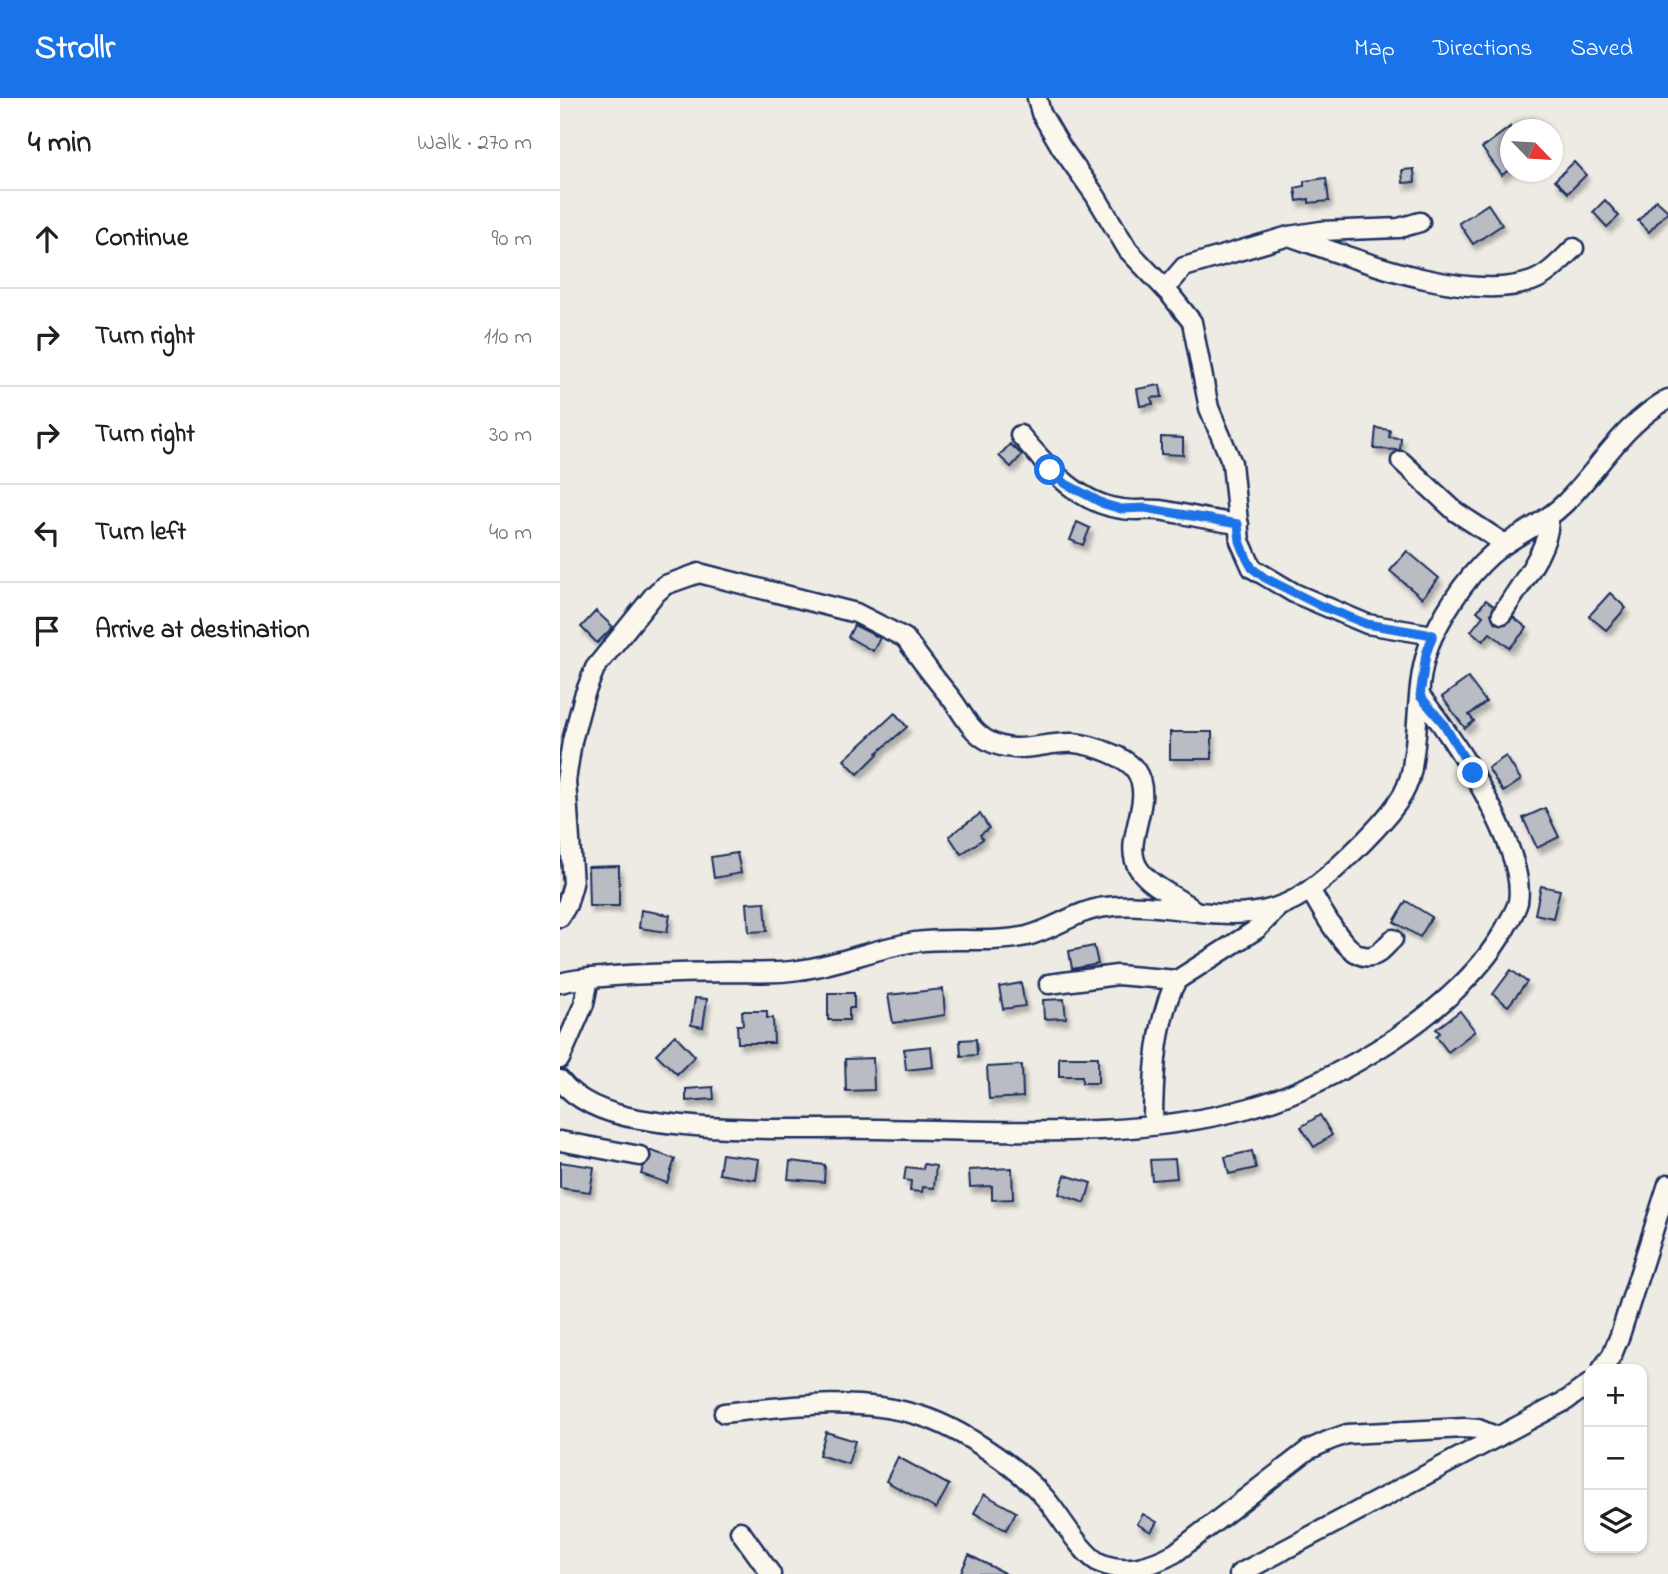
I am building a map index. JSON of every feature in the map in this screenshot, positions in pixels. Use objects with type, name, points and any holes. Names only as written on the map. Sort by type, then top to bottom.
[{"type":"street","points":[[1037,98],[1050,129],[1118,234],[1143,267],[1192,322],[1209,408],[1232,463],[1240,541],[1252,568],[1265,578],[1321,606],[1367,624],[1433,635]]},
{"type":"street","points":[[1165,289],[1184,267],[1289,236],[1321,231],[1399,229],[1420,222]]},
{"type":"street","points":[[1289,236],[1391,269],[1462,287],[1484,288],[1510,287],[1532,281],[1546,274],[1574,248]]},
{"type":"street","points":[[560,982],[660,972],[796,971],[909,943],[1022,937],[1107,907],[1247,915],[1278,907],[1310,890],[1385,818],[1404,792],[1414,758],[1426,654],[1433,635],[1468,581],[1486,560],[1505,544],[1548,517],[1566,502],[1634,423],[1668,399]]},
{"type":"street","points":[[1020,435],[1066,484],[1104,504],[1121,509],[1145,508],[1238,524]]},
{"type":"street","points":[[1401,461],[1456,512],[1505,544]]},
{"type":"street","points":[[1502,614],[1544,546],[1550,525],[1548,517]]},
{"type":"street","points":[[560,917],[573,884],[566,781],[572,741],[595,668],[654,595],[665,585],[699,573],[856,613],[893,631],[905,638],[966,722],[983,738],[995,744],[1032,749],[1072,742],[1099,748],[1128,763],[1136,771],[1142,797],[1133,848],[1134,859],[1146,877],[1198,913]]},
{"type":"street","points":[[560,1080],[581,1100],[635,1118],[738,1128],[1037,1131],[1122,1129],[1206,1118],[1288,1096],[1331,1076],[1421,1019],[1482,964],[1501,938],[1518,902],[1517,873],[1511,852],[1473,773],[1443,723],[1420,696]]},
{"type":"street","points":[[1310,890],[1342,941],[1360,956],[1370,957],[1377,954],[1393,939]]},
{"type":"street","points":[[1153,1125],[1153,1086],[1164,1013],[1170,992],[1177,980],[1257,929],[1278,907]]},
{"type":"street","points":[[1049,984],[1117,975],[1177,980]]},
{"type":"street","points":[[560,1059],[584,1004],[589,978]]},
{"type":"street","points":[[560,1141],[640,1156]]},
{"type":"street","points":[[1606,1364],[1620,1335],[1668,1184]]},
{"type":"street","points":[[1239,1574],[1567,1400],[1584,1388]]},
{"type":"street","points":[[724,1413],[839,1404],[876,1407],[921,1416],[963,1434],[1016,1471],[1044,1496],[1090,1556],[1105,1570],[1122,1571],[1156,1563],[1175,1553],[1308,1450],[1347,1434],[1465,1428],[1478,1429],[1498,1437]]},
{"type":"street","points":[[740,1531],[771,1574]]},
{"type":"building","points":[[1500,134],[1500,172],[1482,148]]},
{"type":"building","points":[[1574,162],[1586,175],[1568,193],[1557,182],[1563,182],[1563,172]]},
{"type":"building","points":[[1414,169],[1415,182],[1403,183],[1402,170]]},
{"type":"building","points":[[1326,178],[1329,201],[1297,201],[1295,188],[1304,186],[1304,181]]},
{"type":"building","points":[[1605,200],[1619,216],[1607,227],[1593,212]]},
{"type":"building","points":[[1656,200],[1668,211],[1649,232],[1638,221]]},
{"type":"building","points":[[1488,204],[1502,225],[1473,244],[1459,223]]},
{"type":"building","points":[[1160,385],[1162,397],[1151,398],[1153,404],[1140,406],[1137,389]]},
{"type":"building","points":[[1376,428],[1390,430],[1389,437],[1401,438],[1400,450],[1374,449]]},
{"type":"building","points":[[1161,437],[1183,438],[1183,455],[1161,454]]},
{"type":"building","points":[[1010,444],[1022,455],[1011,467],[999,456]]},
{"type":"building","points":[[1077,522],[1090,528],[1083,545],[1070,540]]},
{"type":"building","points":[[1407,551],[1439,578],[1422,598],[1390,571]]},
{"type":"building","points":[[1610,593],[1626,608],[1606,630],[1589,616]]},
{"type":"building","points":[[1486,600],[1494,606],[1491,614],[1495,623],[1507,624],[1513,617],[1527,628],[1510,648],[1490,633],[1483,641],[1471,631],[1483,616],[1477,611]]},
{"type":"building","points":[[596,611],[613,627],[597,643],[581,627]]},
{"type":"building","points":[[854,625],[880,638],[873,651],[848,637]]},
{"type":"building","points":[[1468,678],[1486,702],[1469,715],[1474,721],[1465,728],[1442,697]]},
{"type":"building","points":[[895,713],[907,727],[858,774],[844,760]]},
{"type":"building","points":[[1170,732],[1212,732],[1212,759],[1170,759]]},
{"type":"building","points":[[1506,756],[1521,780],[1503,792],[1488,768]]},
{"type":"building","points":[[1545,808],[1559,837],[1537,848],[1523,818]]},
{"type":"building","points":[[980,814],[989,828],[980,835],[983,839],[961,854],[949,836]]},
{"type":"building","points":[[737,853],[741,873],[714,878],[711,857]]},
{"type":"building","points":[[619,866],[619,906],[589,906],[588,867]]},
{"type":"building","points":[[1541,886],[1560,890],[1553,918],[1535,914]]},
{"type":"building","points":[[1406,901],[1432,917],[1420,937],[1394,922]]},
{"type":"building","points":[[765,902],[767,931],[749,932],[747,903]]},
{"type":"building","points":[[641,910],[670,915],[667,932],[639,928]]},
{"type":"building","points":[[1094,946],[1098,964],[1072,969],[1069,951]]},
{"type":"building","points":[[1511,970],[1527,982],[1508,1006],[1493,994]]},
{"type":"building","points":[[1021,983],[1025,1006],[1003,1009],[999,987]]},
{"type":"building","points":[[943,989],[945,1015],[893,1023],[888,995]]},
{"type":"building","points":[[828,993],[854,993],[854,1008],[849,1008],[849,1020],[828,1020]]},
{"type":"building","points":[[695,998],[707,999],[703,1027],[691,1025]]},
{"type":"building","points":[[1064,999],[1066,1018],[1044,1019],[1043,1000]]},
{"type":"building","points":[[742,1011],[767,1011],[767,1018],[773,1018],[774,1043],[738,1043],[737,1025],[743,1025]]},
{"type":"building","points":[[1460,1011],[1475,1031],[1448,1052],[1436,1036],[1440,1033],[1436,1029]]},
{"type":"building","points":[[675,1035],[695,1056],[677,1074],[656,1054]]},
{"type":"building","points":[[976,1039],[977,1055],[961,1056],[960,1040]]},
{"type":"building","points":[[931,1046],[933,1067],[906,1070],[904,1049]]},
{"type":"building","points":[[1059,1057],[1098,1057],[1098,1083],[1082,1083],[1082,1076],[1059,1076]]},
{"type":"building","points":[[873,1058],[874,1090],[846,1091],[845,1059]]},
{"type":"building","points":[[1022,1065],[1023,1097],[989,1099],[987,1067]]},
{"type":"building","points":[[713,1087],[714,1099],[686,1101],[686,1089]]},
{"type":"building","points":[[1320,1115],[1332,1135],[1314,1147],[1301,1127]]},
{"type":"building","points":[[649,1150],[675,1159],[667,1183],[641,1174],[643,1167],[651,1159]]},
{"type":"building","points":[[1252,1151],[1256,1168],[1229,1174],[1225,1157]]},
{"type":"building","points":[[722,1154],[759,1159],[756,1180],[719,1174]]},
{"type":"building","points":[[1175,1159],[1177,1178],[1152,1180],[1150,1160]]},
{"type":"building","points":[[790,1161],[825,1165],[824,1182],[788,1179]]},
{"type":"building","points":[[560,1162],[594,1167],[590,1192],[560,1188]]},
{"type":"building","points":[[924,1164],[936,1166],[934,1188],[923,1187],[922,1192],[910,1191],[911,1181],[904,1180],[906,1167],[923,1169]]},
{"type":"building","points":[[1012,1168],[1013,1199],[992,1200],[992,1186],[970,1187],[969,1170]]},
{"type":"building","points":[[1065,1175],[1091,1183],[1085,1203],[1059,1194]]},
{"type":"building","points":[[826,1432],[855,1441],[848,1464],[819,1455]]},
{"type":"building","points":[[898,1457],[949,1485],[936,1509],[886,1481]]},
{"type":"building","points":[[984,1494],[1016,1512],[1006,1530],[974,1513]]},
{"type":"building","points":[[1143,1514],[1157,1522],[1151,1532],[1137,1524]]},
{"type":"building","points":[[969,1555],[1006,1574],[960,1574]]},
{"type":"route","points":[[1050,470],[1086,496],[1121,509],[1145,508],[1238,524],[1240,541],[1247,559],[1252,568],[1265,578],[1321,606],[1367,624],[1433,635],[1422,672],[1420,696],[1443,723],[1473,773]]}]
